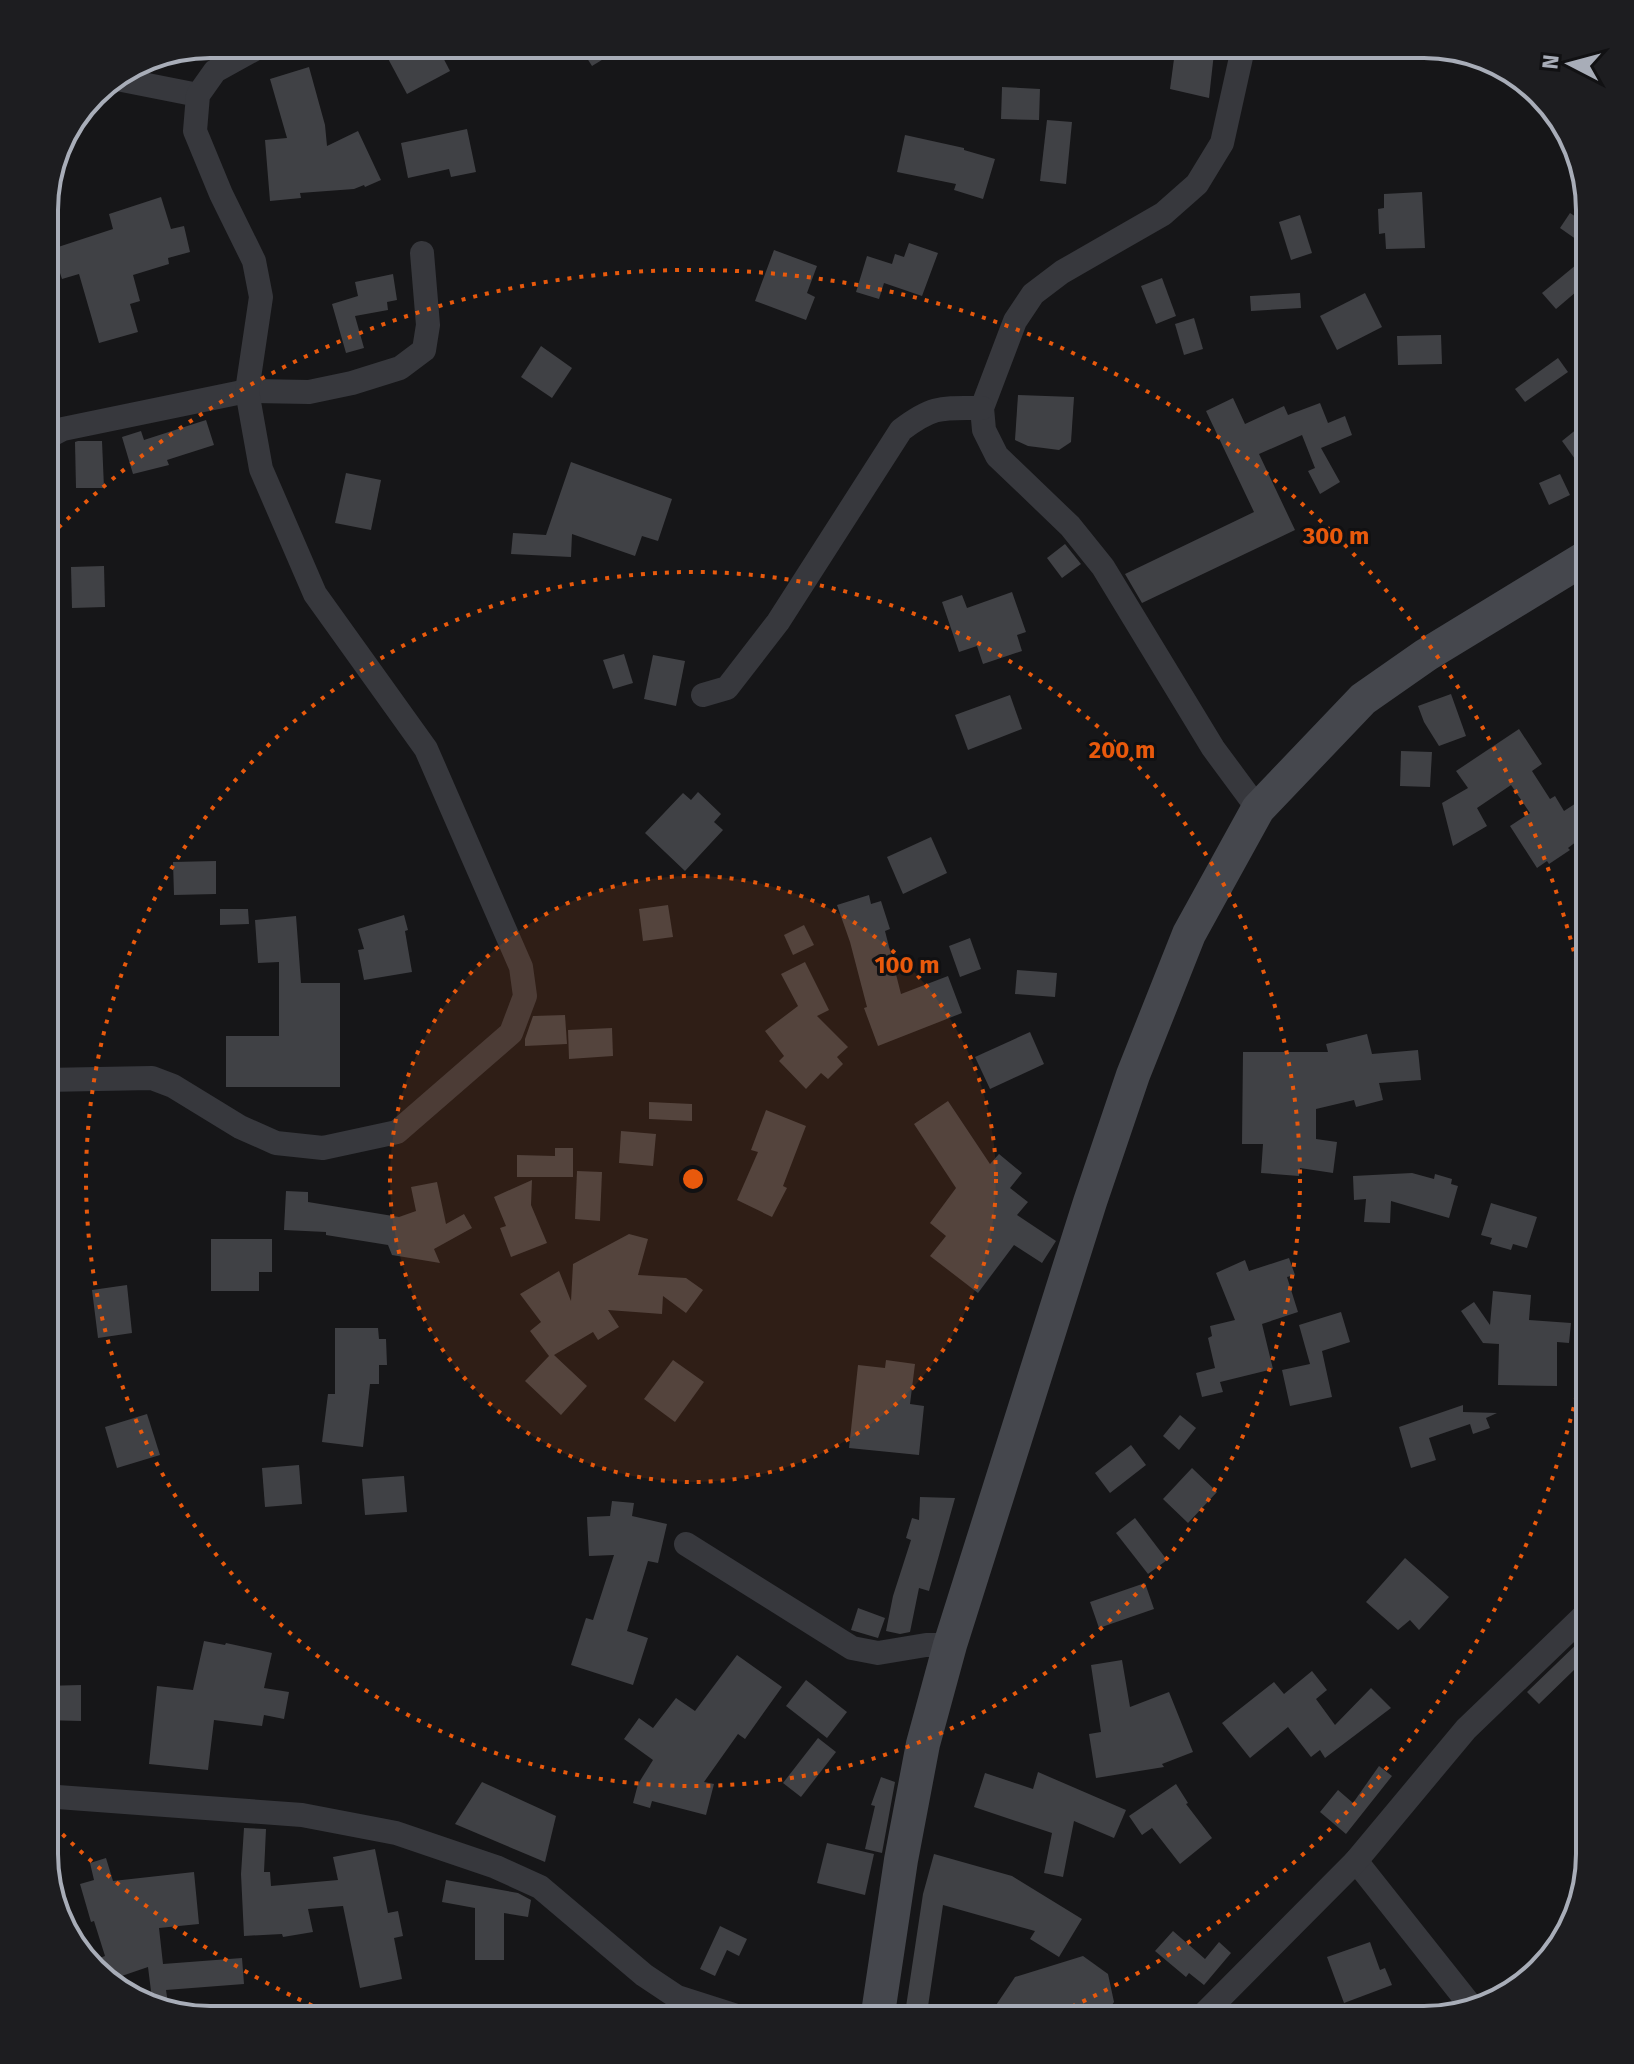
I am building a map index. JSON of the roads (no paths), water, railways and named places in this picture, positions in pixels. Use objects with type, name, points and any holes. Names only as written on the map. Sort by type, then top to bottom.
[{"type":"main road","points":[[879,2006],[901,1860],[923,1744],[950,1645],[1133,1075],[1189,934],[1258,809],[1363,699],[1426,655],[1576,564]]},
{"type":"street","points":[[58,1080],[152,1078],[173,1086],[240,1127],[276,1143],[323,1148],[397,1132],[511,1033],[525,996],[521,967],[426,749],[315,594],[261,469],[247,391],[261,297],[254,261],[195,131],[198,95],[215,71],[239,58]]},
{"type":"street","points":[[1241,58],[1222,143],[1197,184],[1163,214],[1062,272],[1033,294],[1015,321],[982,408],[984,430],[997,456],[1070,526],[1103,567],[1213,748],[1258,809]]},
{"type":"street","points":[[129,81],[198,95]]},
{"type":"street","points":[[58,432],[247,391],[309,392],[400,368],[424,350],[428,325],[422,253]]},
{"type":"street","points":[[703,695],[727,688],[778,622],[901,430],[924,412],[982,408]]},
{"type":"street","points":[[686,1544],[852,1648],[878,1653],[926,1645],[950,1645]]},
{"type":"street","points":[[1212,2006],[1356,1861],[1466,1729],[1576,1628]]},
{"type":"street","points":[[58,1797],[302,1815],[396,1833],[496,1867],[540,1887],[644,1975],[677,1997],[705,2006]]},
{"type":"street","points":[[1356,1861],[1466,2000]]}]
